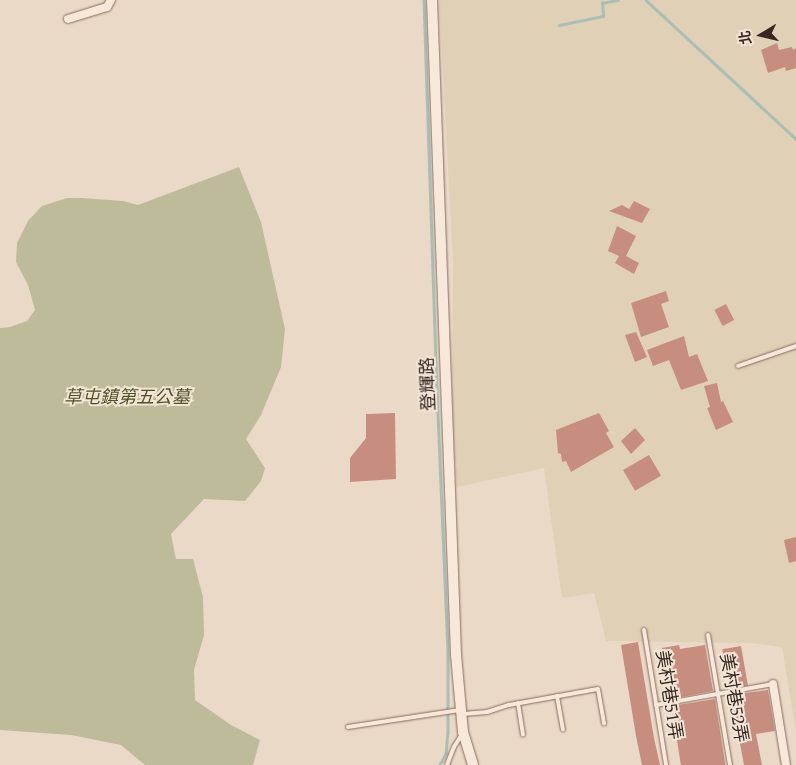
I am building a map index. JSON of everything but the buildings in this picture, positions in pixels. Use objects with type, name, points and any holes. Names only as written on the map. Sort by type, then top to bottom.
[{"type":"street","points":[[68,19],[107,7],[111,0]]},
{"type":"street","name":"登輝路","points":[[432,0],[456,655],[463,732],[473,765]]},
{"type":"street","points":[[774,684],[786,765]]},
{"type":"lane","points":[[738,366],[796,346]]},
{"type":"lane","name":"美村巷51弄","points":[[644,630],[666,765]]},
{"type":"lane","name":"美村巷52弄","points":[[708,635],[730,765]]},
{"type":"lane","points":[[656,705],[774,684]]},
{"type":"lane","points":[[348,727],[460,712],[487,712],[518,704],[598,689],[604,723]]},
{"type":"lane","points":[[557,696],[563,729]]},
{"type":"lane","points":[[518,704],[523,736]]},
{"type":"lane","points":[[447,765],[454,746],[463,732]]},
{"type":"shaded area","points":[[439,0],[796,0],[796,732],[782,647],[751,643],[606,641],[594,593],[562,598],[544,468],[457,487],[452,409],[453,260]]},
{"type":"green space","name":"草屯鎮第五公墓","points":[[239,167],[261,222],[285,329],[281,367],[261,415],[246,439],[265,468],[261,481],[245,501],[204,499],[171,534],[176,559],[193,559],[203,597],[204,635],[194,670],[195,700],[231,725],[260,740],[253,765],[145,765],[121,745],[71,735],[0,730],[0,328],[10,327],[27,321],[35,310],[28,285],[16,262],[17,243],[28,221],[42,206],[67,198],[123,201],[138,205]]},
{"type":"waterway","points":[[424,0],[448,654],[448,732],[446,754],[440,765]]},
{"type":"waterway","points":[[559,25],[603,16],[602,3],[618,0]]},
{"type":"waterway","points":[[646,0],[796,139]]}]
